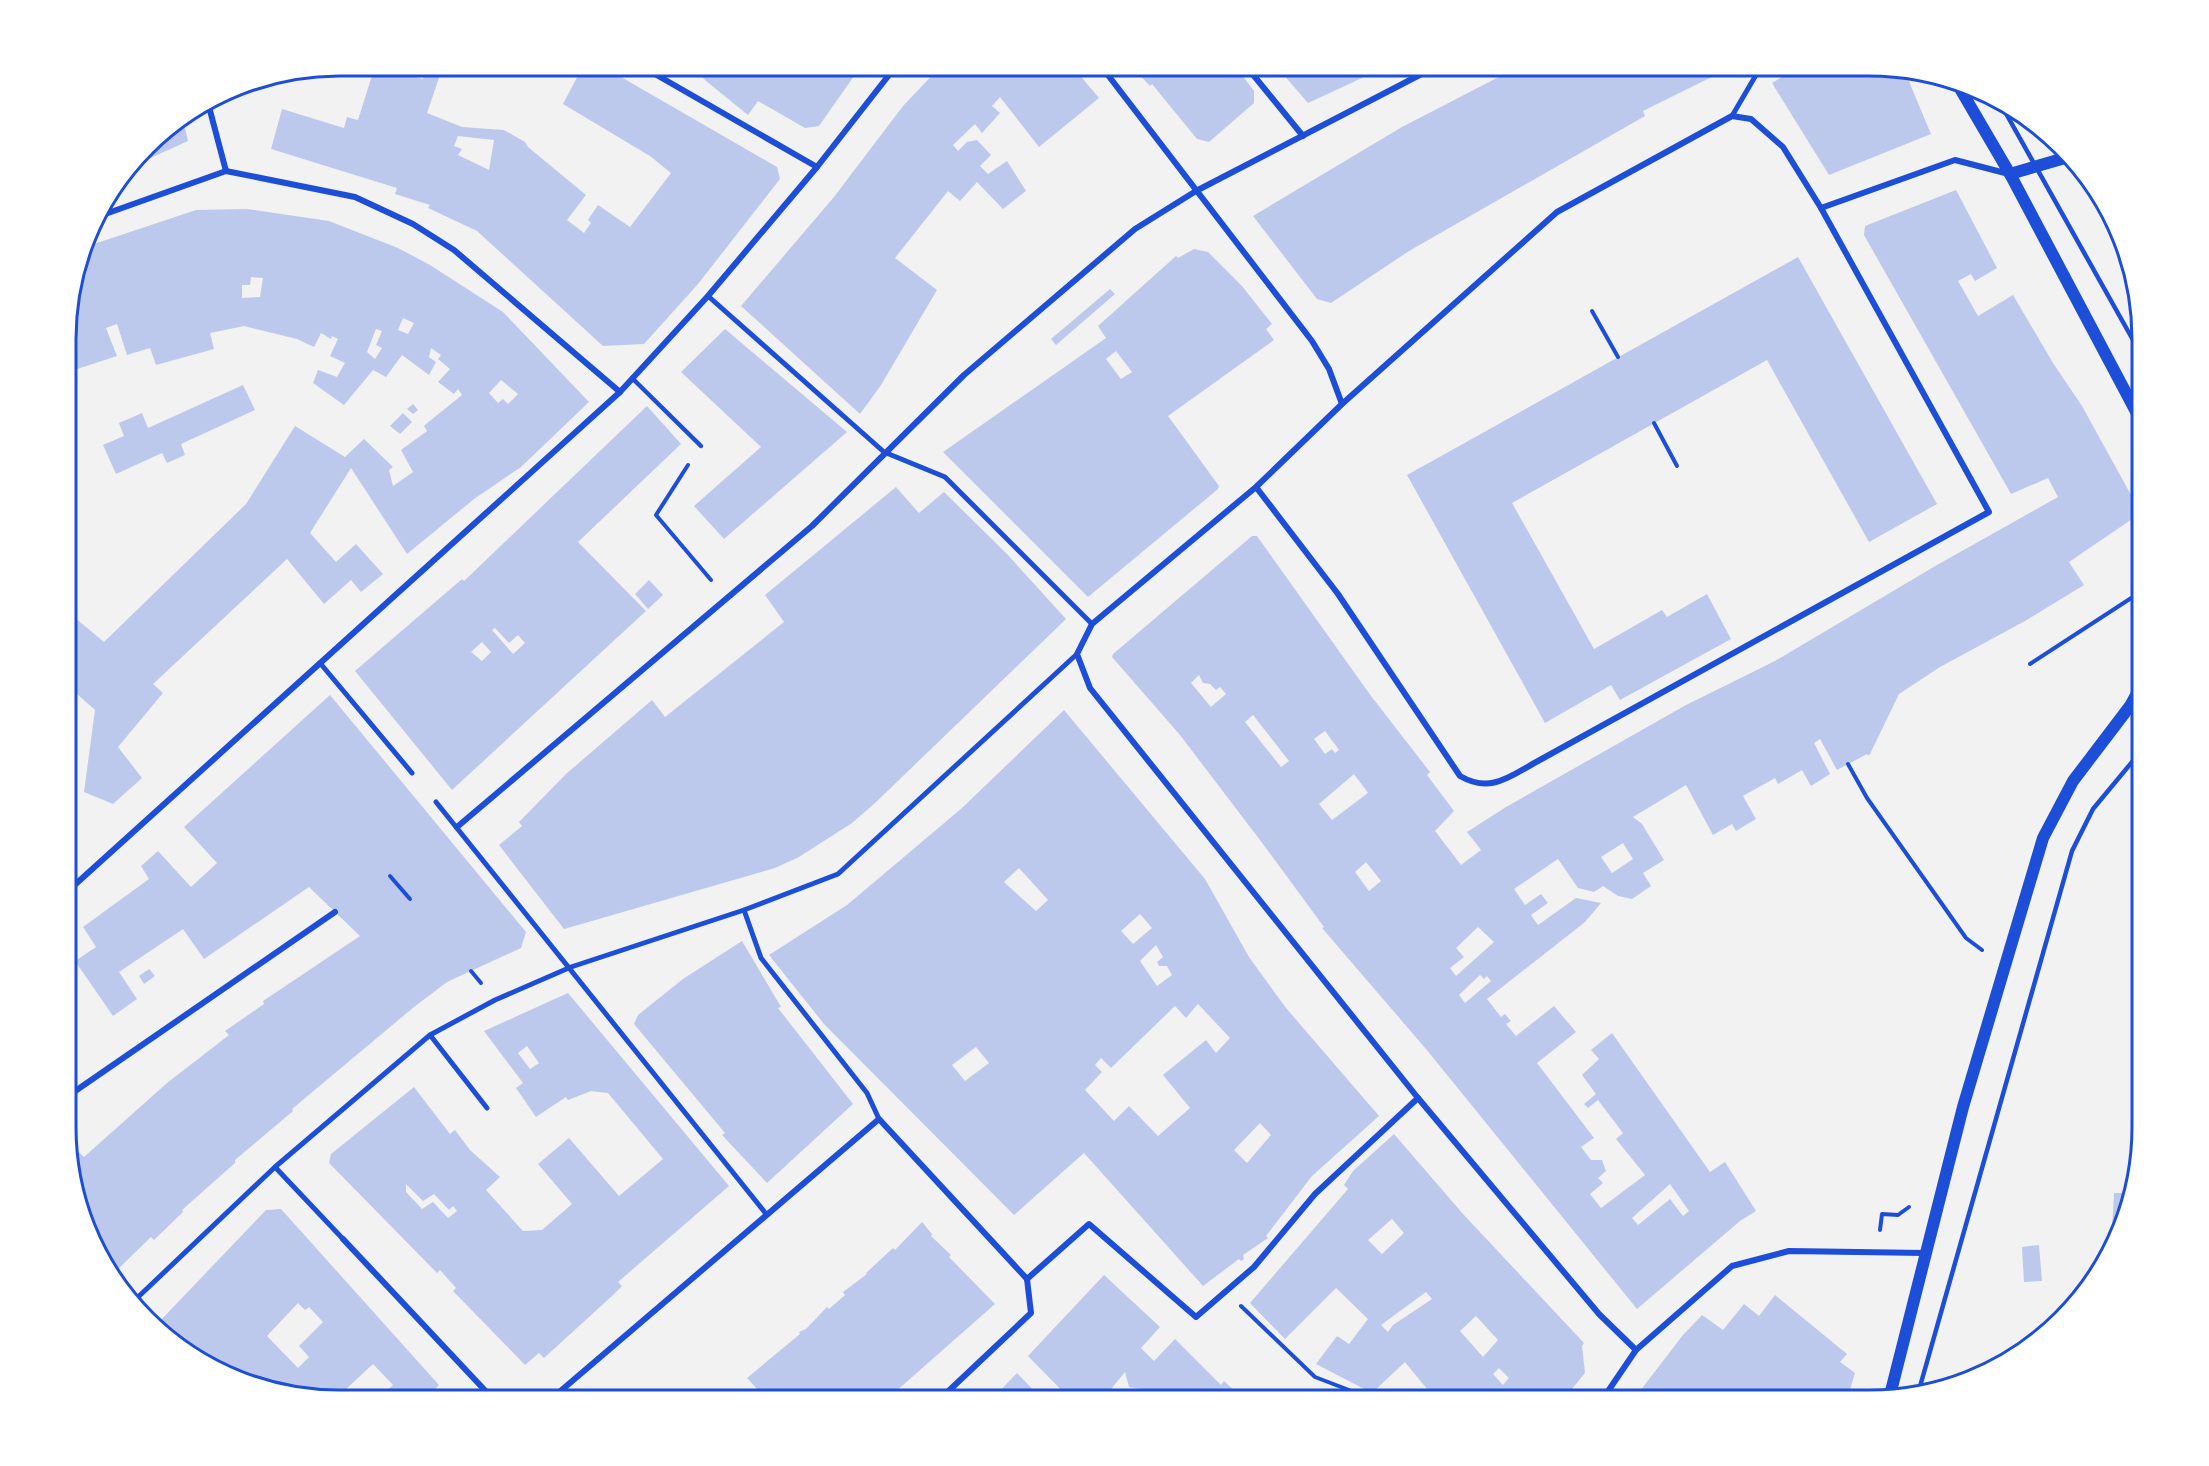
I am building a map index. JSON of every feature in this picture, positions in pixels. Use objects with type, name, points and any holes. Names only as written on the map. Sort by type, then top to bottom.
[{"type":"main road","points":[[1963,93],[2010,174],[2132,404]]},
{"type":"main road","points":[[2010,174],[2061,159]]},
{"type":"main road","points":[[1892,1388],[1963,1107],[2043,838],[2073,781],[2132,702]]},
{"type":"street","points":[[658,76],[816,167]]},
{"type":"street","points":[[76,884],[620,392],[708,296],[816,167],[888,76]]},
{"type":"street","points":[[1109,76],[1312,341],[1329,369],[1342,404]]},
{"type":"street","points":[[1255,76],[1303,136]]},
{"type":"street","points":[[458,827],[708,617],[826,513],[884,452],[964,375],[1134,229],[1196,191],[1418,76]]},
{"type":"street","points":[[139,1296],[275,1167],[430,1035],[495,1000],[570,967],[744,910],[838,874],[1077,654],[1092,624],[1256,487],[1342,404],[1557,212],[1732,116],[1755,76]]},
{"type":"street","points":[[210,111],[225,171]]},
{"type":"street","points":[[1256,487],[1338,594],[1460,776],[1474,784],[1495,784],[1989,512],[1821,208],[1783,147],[1751,119],[1732,116]]},
{"type":"street","points":[[1821,208],[1955,160],[2010,174]]},
{"type":"street","points":[[110,212],[225,171],[355,197],[412,224],[454,250],[620,392]]},
{"type":"street","points":[[708,296],[884,452],[945,477],[1092,624]]},
{"type":"street","points":[[1077,654],[1090,688],[1418,1098],[1599,1314],[1636,1350]]},
{"type":"street","points":[[320,663],[412,773]]},
{"type":"street","points":[[436,802],[767,1215]]},
{"type":"street","points":[[744,910],[761,958],[867,1093],[879,1119],[1028,1279],[1031,1313],[950,1390]]},
{"type":"street","points":[[76,1090],[335,912]]},
{"type":"street","points":[[430,1035],[487,1108]]},
{"type":"street","points":[[1028,1279],[1089,1224],[1196,1317],[1254,1267],[1315,1194],[1418,1098]]},
{"type":"street","points":[[562,1390],[879,1119]]},
{"type":"street","points":[[275,1167],[485,1390]]},
{"type":"street","points":[[1609,1390],[1636,1350],[1732,1266],[1789,1251],[1925,1254]]},
{"type":"lane","points":[[2007,116],[2132,338]]},
{"type":"lane","points":[[632,378],[701,446]]},
{"type":"lane","points":[[1921,1384],[2072,851],[2093,809],[2132,762]]},
{"type":"path","points":[[1592,311],[1618,357]]},
{"type":"path","points":[[1654,423],[1677,466]]},
{"type":"path","points":[[701,446],[656,515],[711,578],[708,617]]},
{"type":"path","points":[[2030,664],[2132,598]]},
{"type":"path","points":[[1848,764],[1867,798],[1966,938]]},
{"type":"path","points":[[390,876],[410,899]]},
{"type":"path","points":[[1226,1291],[1315,1377],[1349,1390]]},
{"type":"building","points":[[372,76],[411,76],[423,79],[424,76],[440,76],[427,113],[462,127],[504,130],[525,142],[528,147],[586,195],[567,220],[584,233],[591,223],[588,220],[598,205],[630,227],[671,173],[650,156],[563,104],[578,76],[619,76],[777,167],[780,179],[698,284],[644,344],[603,346],[477,231],[428,208],[430,205],[395,194],[397,188],[271,149],[282,109],[344,128],[347,117],[358,120]],"holes":[[[458,136],[494,140],[489,170],[458,155],[462,149],[454,146]]]},
{"type":"building","points":[[701,76],[854,76],[819,126],[805,128],[758,101],[748,115]]},
{"type":"building","points":[[932,76],[1080,76],[1099,98],[1039,147],[1000,97],[992,106],[1000,113],[982,133],[975,124],[953,145],[958,151],[967,142],[977,140],[991,155],[980,166],[988,174],[1007,161],[1026,191],[1003,209],[977,182],[960,201],[948,191],[895,258],[937,290],[881,385],[860,414],[741,306],[834,197],[903,106]]},
{"type":"building","points":[[1140,76],[1243,76],[1254,91],[1254,103],[1209,142],[1197,139],[1152,84],[1150,86]]},
{"type":"building","points":[[1285,76],[1366,76],[1308,103]]},
{"type":"building","points":[[1501,76],[1714,76],[1643,111],[1645,116],[1409,251],[1331,303],[1317,299],[1253,216],[1402,127]]},
{"type":"building","points":[[1784,76],[1870,76],[1908,80],[1931,134],[1829,175],[1772,83]]},
{"type":"building","points":[[185,127],[188,141],[148,159]]},
{"type":"building","points":[[1956,190],[1997,268],[1975,281],[1971,274],[1958,281],[1978,316],[2013,295],[2053,363],[2082,406],[2132,497],[2132,519],[2069,562],[2084,585],[2025,621],[1940,667],[1899,694],[1869,756],[1867,754],[1837,770],[1820,739],[1814,743],[1830,774],[1811,786],[1802,770],[1778,784],[1775,778],[1743,796],[1756,819],[1736,831],[1732,824],[1713,835],[1686,785],[1633,817],[1642,824],[1664,860],[1643,873],[1651,886],[1632,899],[1618,896],[1603,886],[1594,892],[1578,888],[1558,859],[1514,889],[1525,905],[1541,894],[1548,903],[1531,915],[1538,925],[1576,898],[1601,903],[1585,922],[1487,999],[1501,1017],[1505,1014],[1511,1021],[1506,1024],[1516,1036],[1554,1006],[1576,1032],[1537,1063],[1594,1138],[1581,1147],[1591,1160],[1602,1160],[1606,1171],[1598,1178],[1603,1183],[1590,1194],[1601,1208],[1645,1175],[1616,1139],[1623,1133],[1598,1100],[1588,1108],[1584,1104],[1596,1094],[1582,1075],[1599,1059],[1591,1050],[1612,1033],[1710,1172],[1725,1162],[1756,1211],[1740,1221],[1637,1309],[1426,1049],[1322,928],[1324,927],[1266,848],[1180,735],[1112,657],[1252,536],[1257,536],[1371,696],[1430,772],[1427,775],[1454,811],[1435,831],[1461,865],[1481,850],[1467,832],[1506,807],[1686,705],[1775,661],[1937,565],[2058,497],[2048,478],[2011,494],[1864,235],[1865,226]],"holes":[[[1199,675],[1203,683],[1210,684],[1216,690],[1220,687],[1226,694],[1211,707],[1191,683]],[[1253,715],[1289,761],[1281,767],[1245,722]],[[1325,731],[1339,750],[1335,753],[1332,749],[1325,754],[1314,739]],[[1354,774],[1368,793],[1332,820],[1319,804]],[[1623,843],[1633,859],[1612,873],[1601,857]],[[1366,862],[1381,881],[1369,891],[1355,872]],[[1478,927],[1494,942],[1456,976],[1450,968],[1464,957],[1456,948]],[[1480,975],[1484,979],[1487,976],[1491,981],[1465,1003],[1459,995]],[[1670,1184],[1689,1211],[1683,1216],[1670,1199],[1638,1225],[1632,1218]]]},
{"type":"building","points":[[247,209],[329,221],[398,248],[430,265],[503,312],[589,402],[521,467],[474,499],[407,554],[351,468],[310,533],[336,562],[356,544],[383,574],[361,592],[351,580],[324,604],[287,559],[153,684],[163,693],[118,747],[142,778],[113,804],[84,792],[95,710],[76,693],[76,619],[104,642],[246,504],[295,426],[345,457],[364,439],[393,467],[389,470],[393,486],[413,472],[401,450],[427,431],[424,426],[462,395],[458,389],[454,394],[438,382],[450,369],[438,359],[441,355],[431,348],[429,357],[436,362],[429,375],[402,355],[386,377],[373,370],[344,405],[313,383],[318,370],[337,377],[345,363],[330,356],[338,339],[332,336],[331,339],[321,333],[314,347],[297,339],[244,326],[210,333],[214,349],[156,365],[150,348],[127,355],[117,324],[106,328],[117,356],[76,369],[79,305],[85,271],[94,244],[196,210]],"holes":[[[251,277],[263,278],[260,297],[242,298],[242,285],[250,285]],[[403,318],[414,323],[408,334],[398,330]],[[376,329],[382,331],[376,345],[382,348],[375,359],[367,352]],[[501,380],[518,394],[508,404],[503,399],[498,403],[489,393]]]},
{"type":"building","points":[[1194,249],[1208,252],[1242,286],[1272,324],[1266,329],[1274,340],[1168,416],[1219,486],[1218,489],[1088,597],[943,452],[1106,338],[1098,326],[1176,256],[1178,258]],"holes":[[[1116,351],[1132,372],[1121,379],[1106,359]]]},
{"type":"building","points":[[1798,257],[1937,504],[1869,542],[1767,360],[1512,503],[1594,649],[1662,610],[1667,617],[1707,594],[1731,639],[1620,700],[1611,685],[1545,723],[1407,475]]},
{"type":"building","points":[[1110,289],[1115,294],[1056,345],[1051,339]]},
{"type":"building","points":[[725,329],[847,432],[724,539],[694,506],[761,447],[681,372]]},
{"type":"building","points":[[243,385],[255,410],[181,444],[185,455],[167,463],[162,453],[116,474],[103,445],[124,436],[119,423],[142,413],[148,428]]},
{"type":"building","points":[[413,404],[418,410],[413,414],[407,409]]},
{"type":"building","points":[[647,406],[681,444],[578,542],[646,611],[452,790],[355,671],[462,579],[464,581]],"holes":[[[495,628],[509,643],[518,635],[525,643],[513,654],[492,630]],[[482,642],[491,652],[482,661],[471,652]]]},
{"type":"building","points":[[403,413],[412,422],[400,434],[390,426]]},
{"type":"building","points":[[896,487],[919,513],[944,492],[1007,554],[1066,619],[874,804],[852,823],[799,857],[775,868],[564,929],[499,845],[522,826],[519,822],[566,774],[652,700],[665,717],[784,622],[765,595]]},
{"type":"building","points":[[649,580],[663,595],[648,609],[635,594]]},
{"type":"building","points":[[330,695],[526,932],[521,948],[447,982],[414,1007],[292,1109],[293,1111],[235,1160],[235,1163],[182,1210],[183,1212],[154,1240],[151,1237],[118,1269],[90,1211],[78,1151],[84,1157],[167,1083],[229,1035],[225,1031],[264,1004],[263,1001],[360,936],[309,887],[204,959],[183,929],[119,972],[137,999],[113,1016],[76,962],[96,947],[83,927],[149,879],[141,866],[158,851],[191,887],[217,863],[184,827]]},
{"type":"building","points":[[1064,710],[1205,879],[1249,957],[1286,1008],[1379,1116],[1312,1176],[1266,1236],[1268,1238],[1243,1255],[1244,1259],[1241,1261],[1239,1259],[1203,1286],[1084,1153],[1014,1215],[824,1024],[769,955],[847,905],[962,808]],"holes":[[[1019,868],[1048,900],[1036,911],[1004,882]],[[1140,914],[1152,928],[1133,944],[1121,931]],[[1156,945],[1163,957],[1157,962],[1159,966],[1167,966],[1172,975],[1157,986],[1140,961]],[[1198,1004],[1230,1038],[1216,1053],[1206,1040],[1163,1075],[1190,1108],[1158,1136],[1129,1106],[1114,1121],[1085,1090],[1102,1072],[1095,1065],[1101,1058],[1111,1068],[1175,1006],[1186,1018]],[[976,1047],[989,1063],[965,1081],[952,1065]],[[1260,1123],[1271,1135],[1247,1163],[1234,1150]]]},
{"type":"building","points":[[742,941],[781,1007],[778,1008],[853,1104],[767,1183],[722,1135],[725,1133],[634,1024],[638,1015],[683,979]]},
{"type":"building","points":[[149,969],[155,976],[144,984],[139,976]]},
{"type":"building","points":[[568,993],[729,1186],[618,1282],[622,1286],[544,1358],[539,1353],[525,1365],[453,1291],[456,1288],[440,1270],[437,1273],[329,1163],[331,1154],[414,1087],[450,1134],[455,1130],[470,1150],[500,1177],[486,1190],[523,1231],[542,1230],[572,1204],[538,1164],[569,1138],[619,1196],[663,1159],[608,1093],[591,1091],[568,1100],[566,1097],[536,1117],[516,1088],[523,1083],[484,1031]],"holes":[[[527,1046],[539,1063],[530,1069],[518,1053]],[[406,1184],[423,1201],[434,1194],[449,1210],[453,1206],[457,1211],[448,1218],[433,1202],[422,1209],[406,1192]]]},
{"type":"building","points":[[1394,1134],[1463,1214],[1584,1343],[1582,1346],[1585,1373],[1571,1390],[1428,1390],[1405,1362],[1375,1390],[1366,1390],[1316,1364],[1337,1336],[1349,1344],[1368,1319],[1336,1288],[1285,1339],[1250,1303],[1348,1189],[1344,1185],[1353,1171]],"holes":[[[1392,1219],[1404,1233],[1382,1254],[1368,1240]],[[1426,1292],[1432,1299],[1393,1325],[1388,1332],[1381,1325]],[[1476,1316],[1498,1340],[1483,1357],[1460,1331]],[[1499,1368],[1509,1378],[1503,1385],[1493,1374]]]},
{"type":"building","points":[[2114,1193],[2124,1193],[2119,1211],[2112,1229]]},
{"type":"building","points":[[281,1209],[439,1385],[434,1390],[387,1390],[393,1385],[373,1364],[345,1390],[305,1387],[271,1381],[239,1370],[208,1354],[161,1320],[266,1210]],"holes":[[[298,1303],[305,1310],[309,1307],[323,1322],[299,1346],[309,1357],[298,1368],[267,1336]]]},
{"type":"building","points":[[922,1222],[932,1234],[931,1236],[951,1255],[949,1257],[995,1304],[897,1390],[758,1390],[747,1378],[800,1334],[799,1332],[806,1329],[827,1307],[829,1309],[845,1295],[843,1292],[867,1274],[893,1248],[895,1250]]},
{"type":"building","points":[[2039,1245],[2042,1281],[2024,1282],[2022,1247]]},
{"type":"building","points":[[1104,1275],[1160,1327],[1141,1348],[1154,1361],[1175,1339],[1221,1385],[1224,1381],[1234,1390],[1142,1390],[1129,1387],[1125,1372],[1110,1390],[1061,1390],[1028,1356]]},
{"type":"building","points":[[1775,1295],[1847,1354],[1840,1362],[1855,1373],[1850,1390],[1641,1390],[1683,1335],[1702,1315],[1723,1330],[1744,1304],[1759,1316]]},
{"type":"building","points":[[1017,1373],[1033,1390],[1001,1390]]}]
